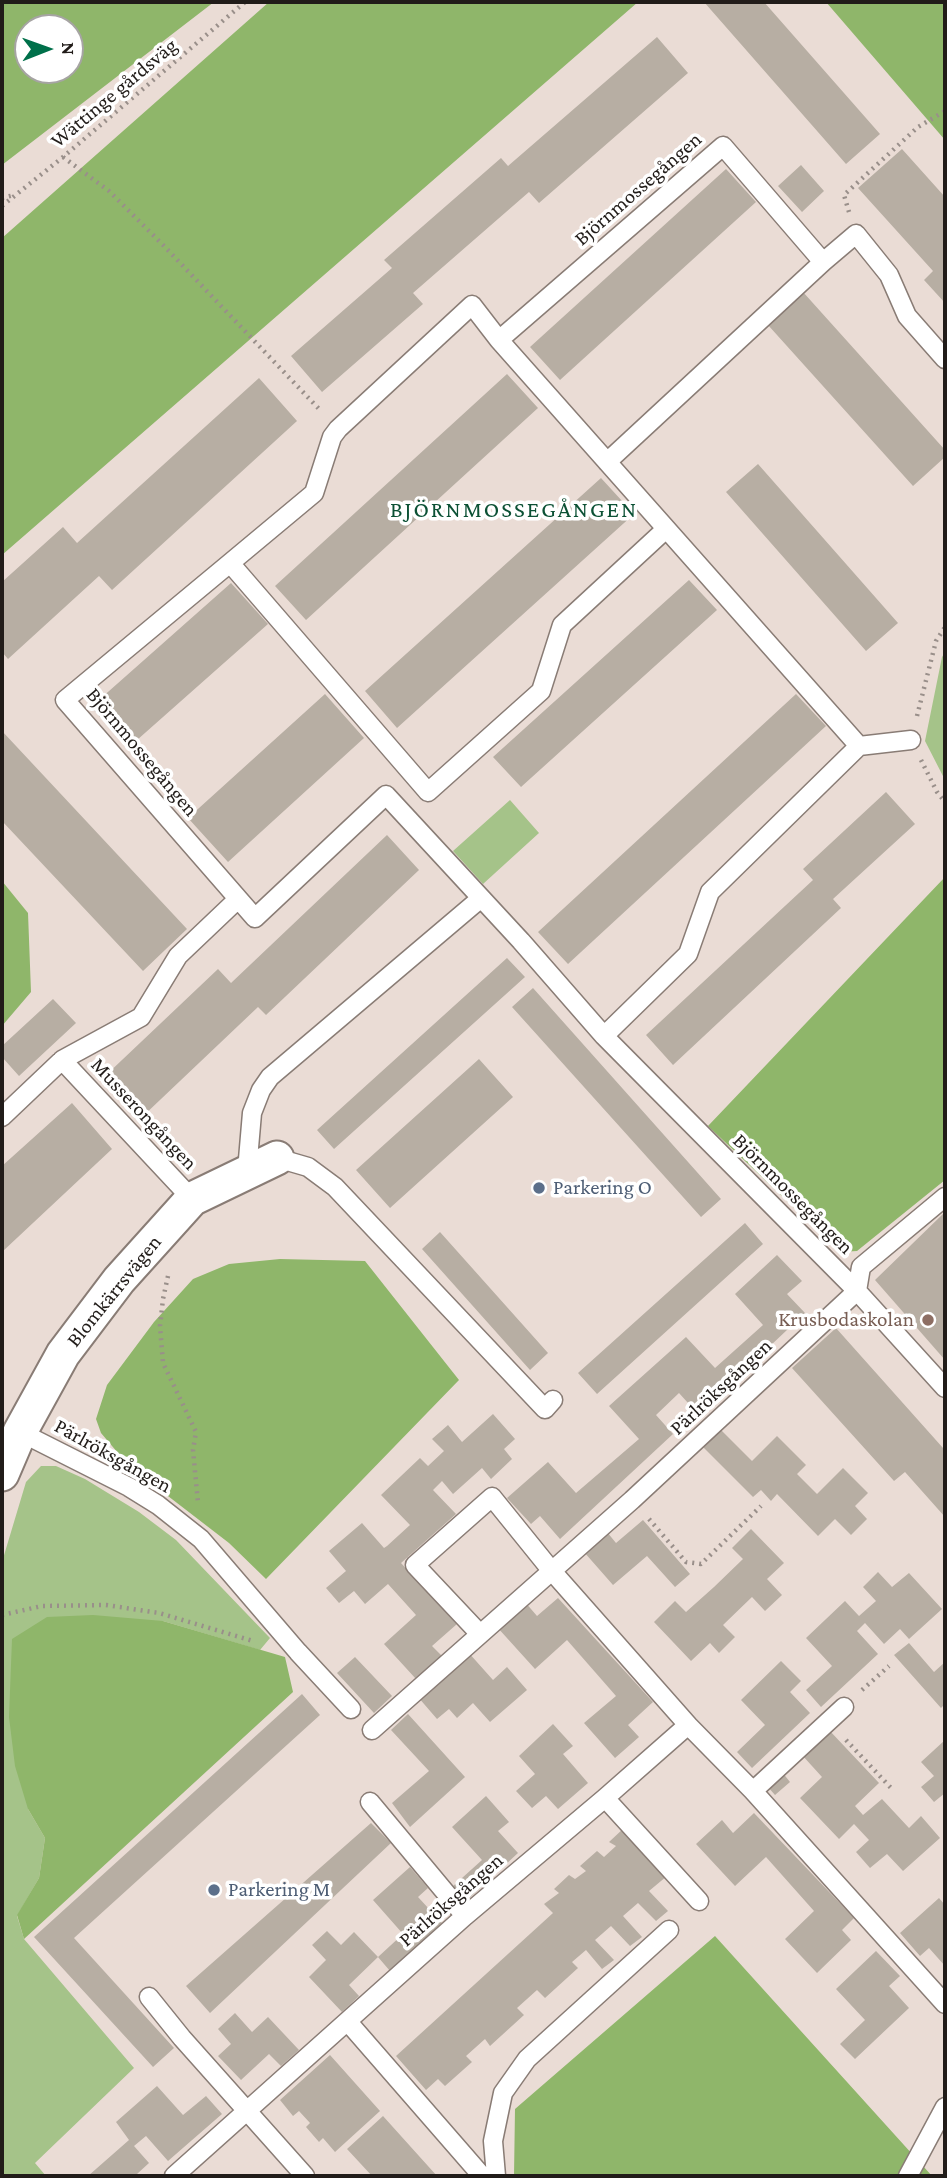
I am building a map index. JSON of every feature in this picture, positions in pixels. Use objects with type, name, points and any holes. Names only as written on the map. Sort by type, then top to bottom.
[{"type":"street","name":"Blomkärrsvägen","points":[[2,1474],[20,1432],[63,1354],[119,1280],[191,1199],[262,1164]]},
{"type":"lane","name":"Björnmossegången","points":[[499,340],[723,146],[823,262]]},
{"type":"lane","points":[[607,462],[856,234],[889,275],[907,316],[945,359]]},
{"type":"lane","name":"Björnmossegången","points":[[859,746],[499,340],[472,305],[338,429],[332,437],[314,493],[65,700],[255,918],[386,795],[604,1036],[857,1291],[945,1388]]},
{"type":"lane","points":[[405,815],[541,691],[562,625],[666,529]]},
{"type":"lane","points":[[230,564],[428,792]]},
{"type":"lane","points":[[604,1036],[688,954],[710,892],[859,746],[911,740]]},
{"type":"lane","points":[[62,1060],[142,1017],[178,956],[238,899]]},
{"type":"lane","points":[[480,899],[270,1077],[261,1090],[253,1112],[262,1164],[307,1167],[335,1187],[545,1409],[553,1400]]},
{"type":"lane","name":"Musserongången","points":[[2,1117],[62,1060],[191,1199]]},
{"type":"lane","points":[[857,1291],[862,1267],[945,1197]]},
{"type":"lane","name":"Pärlröksgången","points":[[372,1730],[632,1500],[857,1291]]},
{"type":"lane","name":"Pärlröksgången","points":[[20,1432],[128,1487],[158,1505],[201,1539],[351,1709]]},
{"type":"lane","points":[[480,1634],[415,1564],[492,1497],[551,1570],[688,1725],[753,1791],[945,2004]]},
{"type":"lane","points":[[753,1791],[844,1707]]},
{"type":"lane","name":"Pärlröksgången","points":[[174,2176],[465,1916],[688,1725]]},
{"type":"lane","points":[[605,1798],[699,1901]]},
{"type":"lane","points":[[370,1802],[465,1916]]},
{"type":"lane","points":[[496,2176],[493,2141],[503,2093],[527,2059],[670,1930]]},
{"type":"lane","points":[[149,1997],[246,2112],[305,2176]]},
{"type":"lane","points":[[348,2022],[482,2176]]},
{"type":"lane","points":[[908,2176],[944,2112]]},
{"type":"path","name":"Wättinge gårdsväg","points":[[2,206],[64,157],[245,2]]},
{"type":"path","points":[[856,234],[844,195],[918,127],[945,111]]},
{"type":"path","points":[[64,157],[109,191],[338,429]]},
{"type":"path","points":[[2,198],[15,195]]},
{"type":"path","points":[[945,627],[936,641],[911,740],[937,792],[945,802]]},
{"type":"path","points":[[169,1272],[160,1326],[163,1363],[196,1432],[192,1450],[201,1539]]},
{"type":"path","points":[[632,1500],[687,1562],[701,1564],[761,1506]]},
{"type":"path","points":[[2,1615],[43,1606],[106,1605],[159,1613],[222,1633],[298,1652]]},
{"type":"path","points":[[844,1707],[889,1666]]},
{"type":"path","points":[[828,1722],[892,1789]]},
{"type":"green space","points":[[2,2],[214,2],[2,165]]},
{"type":"green space","points":[[269,2],[638,2],[2,555],[2,238]]},
{"type":"green space","points":[[826,2],[945,2],[945,140]]},
{"type":"green space","points":[[945,652],[945,780],[925,741]]},
{"type":"green space","points":[[510,800],[539,833],[483,884],[453,851]]},
{"type":"green space","points":[[945,877],[945,1180],[857,1251],[841,1252],[708,1126]]},
{"type":"green space","points":[[2,881],[28,913],[31,992],[2,1026]]},
{"type":"green space","points":[[280,1259],[365,1261],[459,1380],[266,1579],[229,1543],[129,1466],[101,1433],[96,1419],[107,1385],[154,1322],[193,1279],[229,1264]]},
{"type":"green space","points":[[41,1466],[56,1466],[85,1479],[139,1512],[176,1540],[270,1638],[260,1650],[163,1621],[28,1809],[45,1838],[39,1878],[17,1916],[24,1939],[134,2068],[35,2163],[46,2176],[2,2176],[2,1562],[26,1482]]},
{"type":"green space","points":[[93,1615],[163,1621],[285,1657],[293,1692],[24,1939],[17,1915],[39,1878],[45,1838],[28,1809],[15,1766],[9,1717],[12,1639],[47,1617]]},
{"type":"green space","points":[[715,1936],[932,2176],[514,2176],[515,2109]]},
{"type":"building","points":[[704,2],[764,2],[880,134],[846,164]]},
{"type":"building","points":[[657,37],[688,73],[539,203],[529,192],[413,293],[423,304],[322,392],[291,356],[392,268],[384,260],[501,158],[508,166]]},
{"type":"building","points":[[902,149],[945,197],[945,303],[924,280],[933,271],[858,188]]},
{"type":"building","points":[[801,165],[824,191],[802,212],[778,186]]},
{"type":"building","points":[[726,169],[756,202],[560,380],[530,347]]},
{"type":"building","points":[[803,292],[945,450],[945,457],[913,486],[768,325]]},
{"type":"building","points":[[507,374],[538,408],[306,620],[275,586]]},
{"type":"building","points":[[259,378],[297,421],[112,590],[99,576],[8,659],[2,652],[2,582],[63,527],[77,543]]},
{"type":"building","points":[[758,464],[898,623],[866,651],[726,492]]},
{"type":"building","points":[[601,478],[634,514],[397,728],[365,691]]},
{"type":"building","points":[[689,580],[717,610],[521,787],[493,757]]},
{"type":"building","points":[[231,583],[268,624],[128,748],[91,707]]},
{"type":"building","points":[[325,694],[364,738],[228,862],[188,818]]},
{"type":"building","points":[[796,694],[826,726],[568,964],[538,932]]},
{"type":"building","points":[[2,731],[187,929],[143,971],[2,821]]},
{"type":"building","points":[[886,792],[915,824],[833,899],[841,908],[673,1065],[646,1035],[813,880],[803,869]]},
{"type":"building","points":[[387,835],[419,870],[266,1015],[258,1007],[141,1118],[103,1078],[218,969],[231,983]]},
{"type":"building","points":[[507,958],[525,977],[334,1149],[317,1130]]},
{"type":"building","points":[[533,988],[721,1199],[701,1217],[512,1007]]},
{"type":"building","points":[[53,999],[76,1023],[19,1076],[2,1057],[2,1046]]},
{"type":"building","points":[[479,1059],[513,1097],[390,1208],[356,1170]]},
{"type":"building","points":[[72,1103],[112,1149],[2,1252],[2,1166]]},
{"type":"building","name":"Krusbodaskolan","points":[[945,1212],[945,1360],[875,1280]]},
{"type":"building","points":[[745,1223],[763,1244],[597,1394],[578,1373]]},
{"type":"building","points":[[440,1232],[548,1353],[530,1370],[422,1249]]},
{"type":"building","points":[[777,1255],[802,1281],[787,1294],[805,1313],[698,1414],[679,1393],[656,1415],[673,1434],[560,1539],[540,1516],[531,1524],[507,1498],[548,1462],[576,1493],[639,1439],[609,1406],[686,1337],[715,1368],[763,1325],[735,1294]]},
{"type":"building","points":[[836,1328],[943,1448],[945,1446],[945,1517],[905,1472],[894,1481],[792,1368]]},
{"type":"building","points":[[493,1414],[515,1439],[504,1449],[512,1459],[491,1479],[482,1468],[453,1494],[442,1481],[433,1490],[456,1514],[401,1563],[457,1624],[432,1646],[442,1656],[416,1679],[384,1644],[416,1615],[388,1584],[365,1604],[354,1591],[339,1603],[326,1588],[346,1571],[329,1551],[362,1523],[384,1548],[387,1546],[410,1525],[381,1495],[420,1458],[428,1466],[444,1451],[432,1439],[448,1425],[462,1442]]},
{"type":"building","points":[[718,1427],[752,1461],[777,1436],[806,1465],[797,1474],[817,1494],[843,1468],[868,1493],[855,1506],[867,1519],[851,1535],[835,1519],[818,1536],[777,1494],[771,1501],[761,1490],[753,1497],[701,1445]]},
{"type":"building","points":[[643,1520],[690,1574],[675,1587],[647,1556],[613,1585],[584,1552],[607,1532],[616,1543]]},
{"type":"building","points":[[751,1529],[784,1563],[767,1579],[782,1595],[765,1611],[752,1597],[723,1625],[735,1637],[719,1653],[710,1643],[691,1661],[654,1622],[675,1601],[686,1612],[714,1587],[743,1559],[732,1548]]},
{"type":"building","points":[[878,1572],[892,1587],[909,1573],[942,1609],[909,1639],[900,1629],[884,1644],[865,1623],[857,1631],[878,1654],[821,1707],[806,1690],[832,1666],[806,1638],[845,1601],[859,1616],[876,1601],[863,1587]]},
{"type":"building","points":[[558,1598],[653,1702],[628,1725],[639,1737],[615,1758],[584,1723],[616,1696],[567,1640],[535,1669],[497,1627],[525,1602],[537,1616]]},
{"type":"building","points":[[909,1643],[934,1672],[945,1662],[945,1704],[941,1708],[894,1655]]},
{"type":"building","points":[[468,1652],[493,1680],[507,1667],[527,1690],[490,1722],[473,1703],[457,1718],[449,1709],[437,1719],[418,1697]]},
{"type":"building","points":[[355,1657],[392,1696],[374,1713],[337,1673]]},
{"type":"building","points":[[781,1661],[801,1681],[790,1692],[810,1713],[752,1768],[737,1752],[765,1725],[741,1700]]},
{"type":"building","points":[[302,1694],[320,1715],[74,1938],[174,2048],[153,2067],[34,1937]]},
{"type":"building","points":[[408,1714],[465,1777],[410,1827],[392,1803],[429,1771],[391,1730]]},
{"type":"building","points":[[553,1724],[573,1746],[563,1754],[588,1783],[558,1809],[546,1796],[532,1808],[516,1791],[535,1774],[519,1756]]},
{"type":"building","points":[[829,1730],[879,1783],[855,1806],[863,1815],[882,1799],[909,1828],[921,1816],[940,1838],[903,1871],[887,1854],[870,1868],[856,1852],[869,1840],[854,1824],[839,1839],[800,1798],[822,1777],[802,1755]]},
{"type":"building","points":[[945,1740],[945,1793],[934,1802],[921,1787],[934,1776],[921,1762]]},
{"type":"building","points":[[782,1772],[790,1782],[775,1795],[767,1786]]},
{"type":"building","points":[[486,1796],[509,1822],[498,1831],[518,1853],[465,1902],[452,1887],[482,1860],[452,1827]]},
{"type":"building","points":[[754,1813],[854,1918],[842,1930],[851,1940],[817,1973],[785,1939],[814,1911],[766,1857],[735,1886],[696,1844],[722,1820],[733,1833]]},
{"type":"building","points":[[371,1823],[391,1843],[210,2013],[186,1986]]},
{"type":"building","points":[[624,1828],[667,1876],[649,1891],[668,1911],[656,1921],[638,1903],[623,1916],[642,1937],[630,1946],[611,1926],[595,1940],[614,1960],[602,1969],[586,1950],[572,1962],[578,1968],[545,1998],[537,1990],[517,2008],[524,2015],[490,2046],[485,2039],[466,2056],[472,2062],[445,2086],[438,2079],[426,2090],[396,2056],[553,1913],[544,1904],[559,1893],[554,1889],[569,1875],[575,1879],[586,1871],[580,1866],[597,1851],[604,1857],[616,1846],[609,1842]]},
{"type":"building","points":[[410,1867],[428,1888],[418,1897],[442,1923],[390,1971],[378,1957],[403,1934],[373,1900]]},
{"type":"building","points":[[939,1898],[945,1905],[945,1966],[929,1948],[920,1956],[900,1933]]},
{"type":"building","points":[[327,1931],[341,1945],[354,1932],[378,1957],[349,1985],[359,1996],[342,2012],[309,1977],[326,1960],[312,1945]]},
{"type":"building","points":[[876,1951],[900,1976],[889,1986],[909,2008],[855,2059],[840,2044],[865,2020],[836,1989]]},
{"type":"building","points":[[235,2013],[252,2032],[268,2017],[299,2050],[281,2066],[269,2054],[241,2080],[218,2056],[231,2044],[218,2029]]},
{"type":"building","points":[[330,2055],[380,2111],[335,2152],[323,2138],[319,2142],[306,2127],[310,2123],[299,2111],[293,2116],[280,2100]]},
{"type":"building","points":[[157,2086],[183,2115],[206,2096],[222,2114],[168,2161],[146,2136],[134,2146],[149,2163],[137,2174],[139,2176],[88,2176],[129,2140],[116,2122]]},
{"type":"building","points":[[383,2116],[437,2176],[372,2176],[347,2149]]},
{"type":"place","name":"Parkering O","points":[[539,1188]]},
{"type":"place","name":"Krusbodaskolan","points":[[928,1320]]},
{"type":"place","name":"Parkering M","points":[[214,1890]]},
{"type":"district","name":"BJÖRNMOSSEGÅNGEN","points":[[514,510]]}]
